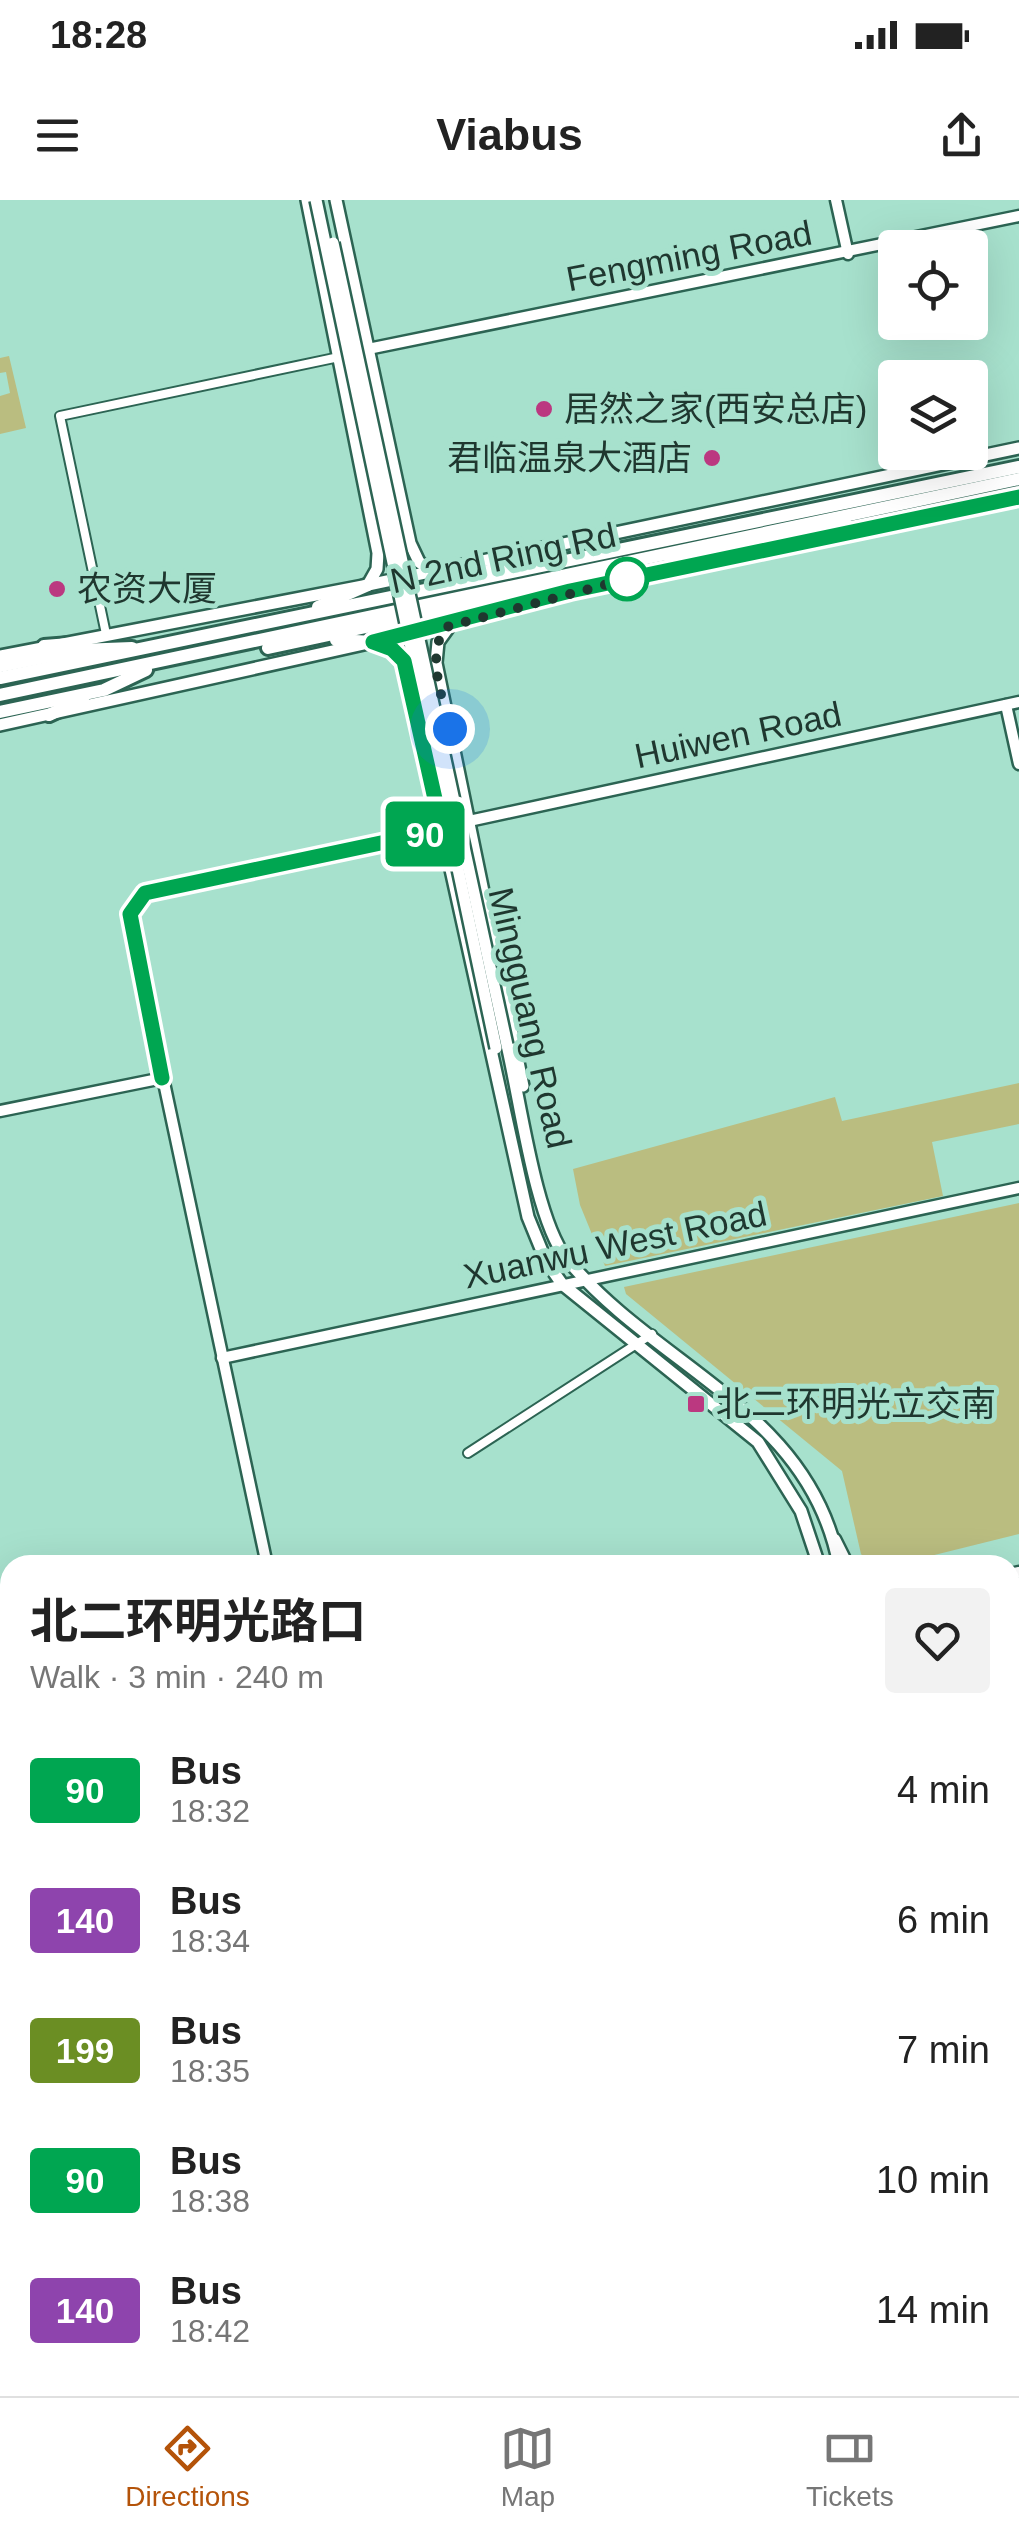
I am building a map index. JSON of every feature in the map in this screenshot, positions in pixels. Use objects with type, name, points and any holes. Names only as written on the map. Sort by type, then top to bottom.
[{"type":"highway","points":[[172,645],[210,630],[1019,459]]},
{"type":"highway","name":"N 2nd Ring Rd","points":[[1,695],[209,652],[706,540],[800,514],[1019,468]]},
{"type":"highway","name":"N 2nd Ring Rd","points":[[0,678],[38,658],[149,650],[1019,479]]},
{"type":"highway","points":[[268,648],[1019,488]]},
{"type":"highway","points":[[859,513],[911,511]]},
{"type":"highway","points":[[765,512],[800,514]]},
{"type":"highway","points":[[668,562],[738,518]]},
{"type":"highway","points":[[432,572],[482,572]]},
{"type":"highway","points":[[318,607],[368,585]]},
{"type":"highway","points":[[454,622],[488,604],[528,593]]},
{"type":"highway","points":[[0,666],[109,640],[149,650]]},
{"type":"highway","points":[[209,652],[344,640],[373,642]]},
{"type":"highway","points":[[49,714],[166,661]]},
{"type":"highway","points":[[0,712],[104,690]]},
{"type":"main road","points":[[308,200],[378,552],[377,569],[368,585]]},
{"type":"main road","name":"Mingguang Road","points":[[320,200],[502,1047],[527,1126],[546,1218],[564,1255],[587,1280],[780,1444],[812,1486],[834,1537],[837,1555]]},
{"type":"main road","points":[[336,200],[410,543],[419,562],[432,572]]},
{"type":"main road","points":[[109,640],[1019,448]]},
{"type":"main road","points":[[0,725],[373,642],[570,591],[1019,497]]},
{"type":"main road","points":[[454,622],[442,633],[436,663],[522,1067],[527,1126]]},
{"type":"main road","name":"Mingguang Road","points":[[373,642],[392,649],[404,661],[528,1217],[546,1260],[562,1284],[634,1346],[672,1371],[758,1442],[802,1511],[814,1555]]},
{"type":"main road","points":[[0,656],[38,658]]},
{"type":"main road","name":"Mingguang Road","points":[[502,1047],[509,1120]]},
{"type":"street","points":[[836,200],[848,254]]},
{"type":"street","name":"Fengming Road","points":[[368,349],[848,254],[1019,216]]},
{"type":"street","points":[[109,640],[60,416],[338,358]]},
{"type":"street","points":[[1014,703],[1019,718]]},
{"type":"street","points":[[1014,703],[1019,764]]},
{"type":"street","name":"Huiwen Road","points":[[469,821],[1014,703]]},
{"type":"street","points":[[265,1555],[130,914],[145,893],[442,830]]},
{"type":"street","points":[[0,1111],[162,1078]]},
{"type":"street","name":"Xuanwu West Road","points":[[222,1358],[1019,1188]]},
{"type":"street","points":[[468,1453],[652,1334]]},
{"type":"street","points":[[834,1537],[843,1555]]},
{"type":"green space","points":[[9,356],[26,428],[0,434],[0,396],[10,393],[6,372],[0,373],[0,358]]},
{"type":"green space","points":[[1019,1083],[1019,1124],[932,1142],[943,1196],[605,1266],[580,1205],[573,1169],[835,1097],[842,1121]]},
{"type":"green space","points":[[1019,1203],[1019,1534],[934,1555],[862,1555],[842,1471],[626,1294],[624,1287]]},
{"type":"bus line","name":"90","points":[[162,1078],[130,914],[145,893],[442,830],[404,661],[392,649],[373,642],[570,591],[1019,497]]},
{"type":"place","name":"居然之家(西安总店)","points":[[544,409]]},
{"type":"place","name":"君临温泉大酒店","points":[[712,458]]},
{"type":"place","name":"农资大厦","points":[[57,589]]},
{"type":"place","name":"北二环明光立交南","points":[[696,1404]]},
{"type":"route","points":[[450,729],[436,663],[438,642],[446,627],[570,591],[627,579]]}]
